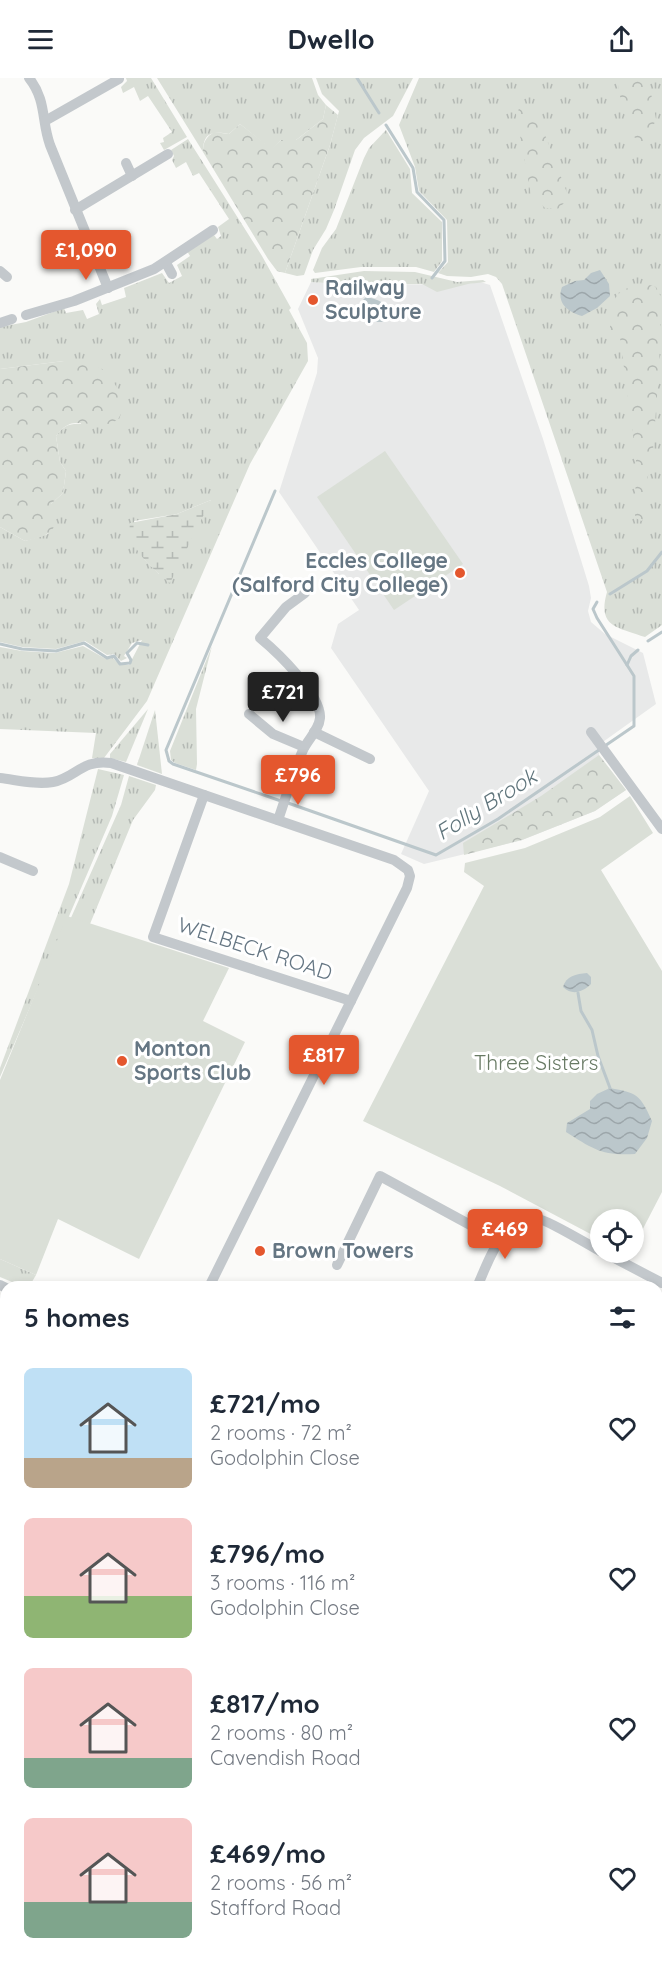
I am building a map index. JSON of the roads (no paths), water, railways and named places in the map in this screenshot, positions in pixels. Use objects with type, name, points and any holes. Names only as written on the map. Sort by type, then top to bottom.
[{"type":"street","points":[[29,78],[41,99],[50,145],[108,288]]},
{"type":"street","points":[[45,121],[119,79]]},
{"type":"street","points":[[75,210],[168,154]]},
{"type":"street","points":[[126,163],[132,176]]},
{"type":"street","points":[[26,315],[89,300],[108,288],[166,263],[213,230]]},
{"type":"street","points":[[166,263],[172,274]]},
{"type":"street","points":[[0,323],[12,319]]},
{"type":"street","points":[[278,820],[304,747],[314,732],[320,716],[314,700],[291,667],[256,635],[281,612],[289,598],[305,594]]},
{"type":"street","points":[[249,714],[273,734],[304,747]]},
{"type":"street","points":[[314,732],[370,759]]},
{"type":"street","points":[[593,735],[662,829]]},
{"type":"street","points":[[0,778],[49,783],[62,779],[87,765],[105,762],[393,860],[404,865],[410,876],[351,1001],[212,1281]]},
{"type":"street","name":"WELBECK ROAD","points":[[204,795],[153,937],[351,1001]]},
{"type":"street","points":[[0,858],[33,871]]},
{"type":"street","points":[[337,1265],[380,1176],[498,1240]]},
{"type":"street","points":[[480,1281],[498,1240],[519,1221],[539,1218],[590,1246]]},
{"type":"street","points":[[623,1263],[658,1281]]},
{"type":"water","points":[[600,270],[609,284],[610,296],[597,308],[582,316],[564,306],[561,298],[562,287],[584,280],[591,273]]},
{"type":"water","points":[[366,297],[375,299],[385,306],[388,318],[385,322],[373,322],[366,315],[362,301]]},
{"type":"water","points":[[587,973],[591,977],[591,984],[585,989],[574,992],[563,987],[566,980],[572,976]]},
{"type":"water","points":[[610,1088],[637,1096],[652,1121],[647,1138],[635,1154],[614,1154],[598,1150],[566,1132],[567,1123],[590,1109],[590,1101],[597,1094]]},
{"type":"waterway","name":"Folly Brook","points":[[357,78],[379,113]]},
{"type":"waterway","name":"Folly Brook","points":[[386,125],[413,168],[417,192],[444,220],[445,261],[432,278]]},
{"type":"waterway","name":"Folly Brook","points":[[275,491],[166,750],[169,761],[173,764],[281,801]]},
{"type":"waterway","points":[[610,594],[647,571],[662,552]]},
{"type":"waterway","points":[[597,602],[593,609],[597,618],[627,665]]},
{"type":"waterway","name":"Folly Brook","points":[[648,641],[662,632]]},
{"type":"waterway","name":"Folly Brook","points":[[0,644],[22,649],[56,651],[84,643],[107,658],[114,656],[120,664],[130,663],[131,660],[127,653],[137,643],[148,645]]},
{"type":"waterway","name":"Folly Brook","points":[[288,803],[436,855],[498,819],[634,726],[634,676],[627,665],[631,656],[638,650]]},
{"type":"waterway","points":[[578,993],[581,1011],[592,1030],[598,1056],[610,1088]]},
{"type":"place","name":"Railway Sculpture","points":[[313,300]]},
{"type":"place","name":"Eccles College (Salford City College)","points":[[460,573]]},
{"type":"place","name":"Monton Sports Club","points":[[122,1061]]},
{"type":"place","name":"Brown Towers","points":[[260,1251]]},
{"type":"park label","name":"Three Sisters","points":[[536,1063]]}]
